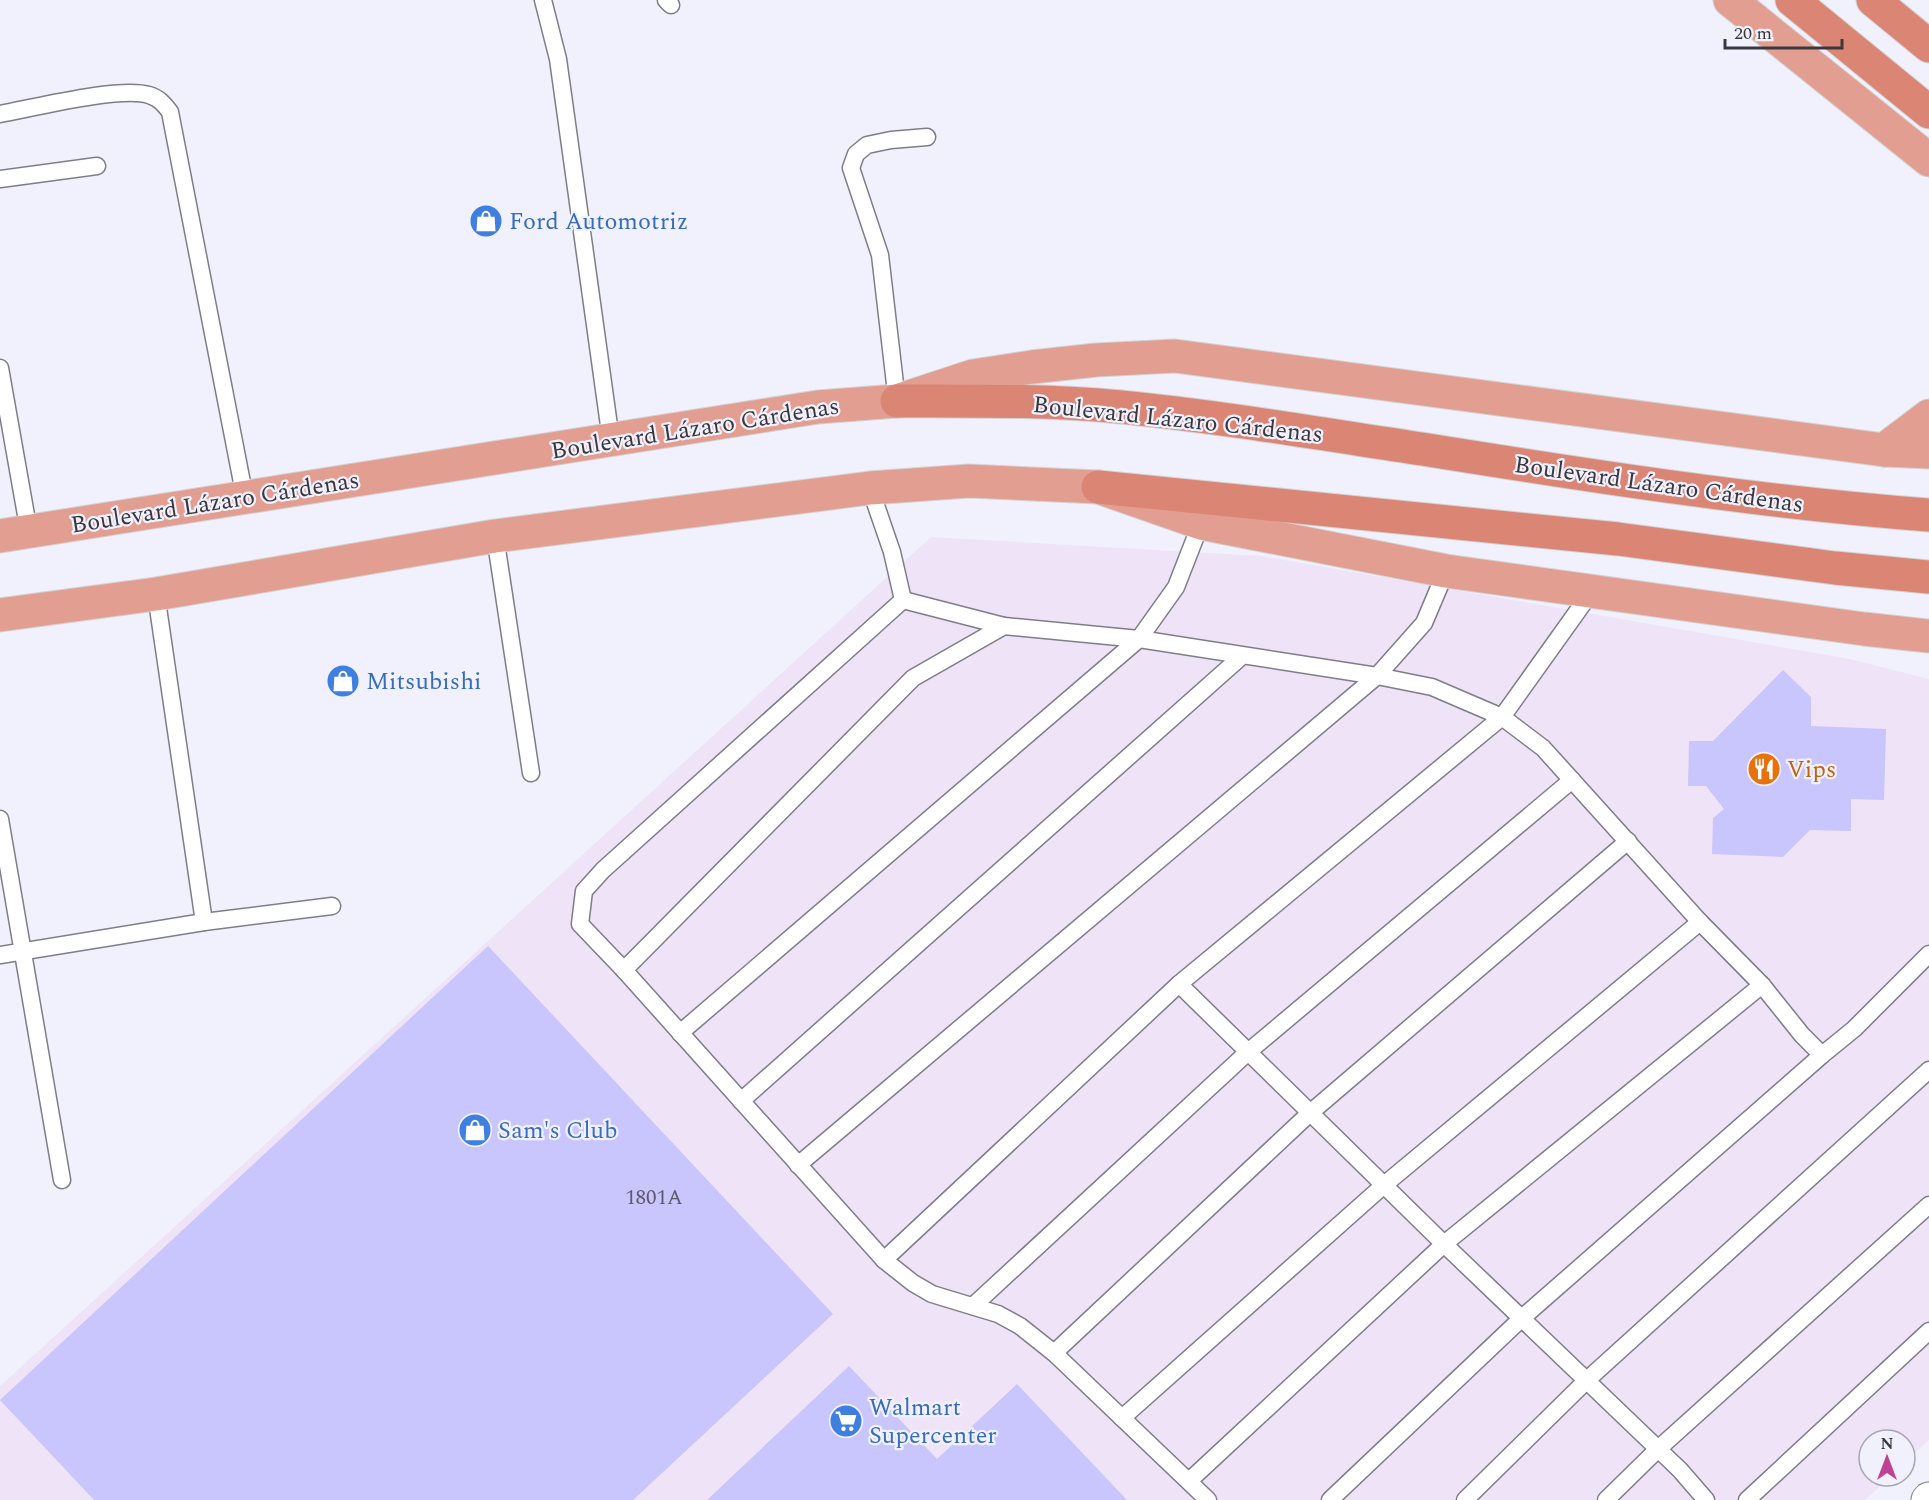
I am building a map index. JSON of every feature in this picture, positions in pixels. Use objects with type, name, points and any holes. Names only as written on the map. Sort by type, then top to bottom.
[{"type":"highway","points":[[1730,0],[1929,160]]},
{"type":"highway","points":[[1792,0],[1929,112]]},
{"type":"highway","points":[[1873,0],[1929,46]]},
{"type":"highway","points":[[897,401],[973,376],[1096,360],[1175,356],[1884,450],[1929,452]]},
{"type":"highway","name":"Boulevard Lázaro Cárdenas","points":[[14,534],[818,407],[897,401],[1037,402],[1122,407],[1253,423],[1667,487],[1838,508],[1929,515]]},
{"type":"highway","points":[[1884,450],[1929,416]]},
{"type":"highway","points":[[0,615],[156,594],[495,536],[870,488],[969,481],[1098,487],[1618,539],[1929,578]]},
{"type":"highway","points":[[1098,487],[1201,523],[1446,571],[1929,636]]},
{"type":"highway","points":[[1864,629],[1929,650]]},
{"type":"lane","points":[[543,0],[558,59],[611,440]]},
{"type":"lane","points":[[0,114],[118,93],[148,94],[161,100],[170,112],[245,498]]},
{"type":"lane","points":[[897,401],[879,255],[851,168],[856,154],[867,145],[927,137]]},
{"type":"lane","points":[[0,179],[97,166]]},
{"type":"lane","points":[[0,368],[14,534]]},
{"type":"lane","points":[[870,488],[892,552],[903,600]]},
{"type":"lane","points":[[680,1033],[1139,639],[1176,587],[1201,523]]},
{"type":"lane","points":[[495,536],[531,773]]},
{"type":"lane","points":[[798,1165],[1377,676],[1424,622],[1446,571]]},
{"type":"lane","points":[[884,1260],[1179,984],[1502,717],[1592,591]]},
{"type":"lane","points":[[156,594],[204,922]]},
{"type":"lane","points":[[903,600],[1004,626],[1139,639],[1377,676],[1432,687],[1502,717],[1543,748],[1700,922],[1762,985],[1802,1035],[1822,1055]]},
{"type":"lane","points":[[903,600],[603,870],[584,891],[580,924],[884,1260],[913,1283],[932,1294],[998,1314],[1020,1326],[1054,1353],[1208,1500]]},
{"type":"lane","points":[[624,970],[913,678],[1004,626]]},
{"type":"lane","points":[[741,1101],[1242,656]]},
{"type":"lane","points":[[973,1306],[1248,1052],[1572,780]]},
{"type":"lane","points":[[0,819],[62,1180]]},
{"type":"lane","points":[[1054,1353],[1310,1113],[1628,842]]},
{"type":"lane","points":[[0,955],[204,922],[332,906]]},
{"type":"lane","points":[[1122,1418],[1384,1185],[1700,922]]},
{"type":"lane","points":[[1330,1500],[1522,1318],[1854,1029],[1929,954]]},
{"type":"lane","points":[[1179,984],[1444,1244],[1658,1449],[1706,1500]]},
{"type":"lane","points":[[1189,1482],[1444,1244],[1762,985]]},
{"type":"lane","points":[[1465,1500],[1587,1380],[1929,1070]]},
{"type":"lane","points":[[1606,1500],[1658,1449],[1929,1205]]},
{"type":"lane","points":[[1748,1500],[1929,1331]]},
{"type":"shaded area","points":[[931,537],[1261,556],[1850,659],[1929,679],[1929,1440],[1917,1451],[1917,1428],[1857,1428],[1857,1488],[1878,1488],[1865,1500],[0,1500],[0,1386]]},
{"type":"building","points":[[1783,670],[1811,697],[1811,726],[1886,729],[1884,800],[1851,799],[1851,831],[1810,830],[1783,857],[1712,854],[1713,818],[1724,809],[1706,786],[1688,786],[1689,741],[1713,741]]},
{"type":"building","name":"Sam's Club","points":[[488,946],[833,1314],[633,1500],[94,1500],[0,1400]]},
{"type":"building","name":"Walmart Supercenter","points":[[849,1366],[937,1459],[1017,1384],[1127,1500],[707,1500]]},
{"type":"place","name":"Ford Automotriz","points":[[486,221]]},
{"type":"place","name":"Mitsubishi","points":[[343,681]]},
{"type":"place","name":"Vips","points":[[1764,769]]},
{"type":"place","name":"Sam's Club","points":[[475,1130]]},
{"type":"place","name":"Walmart Supercenter","points":[[846,1421]]}]
